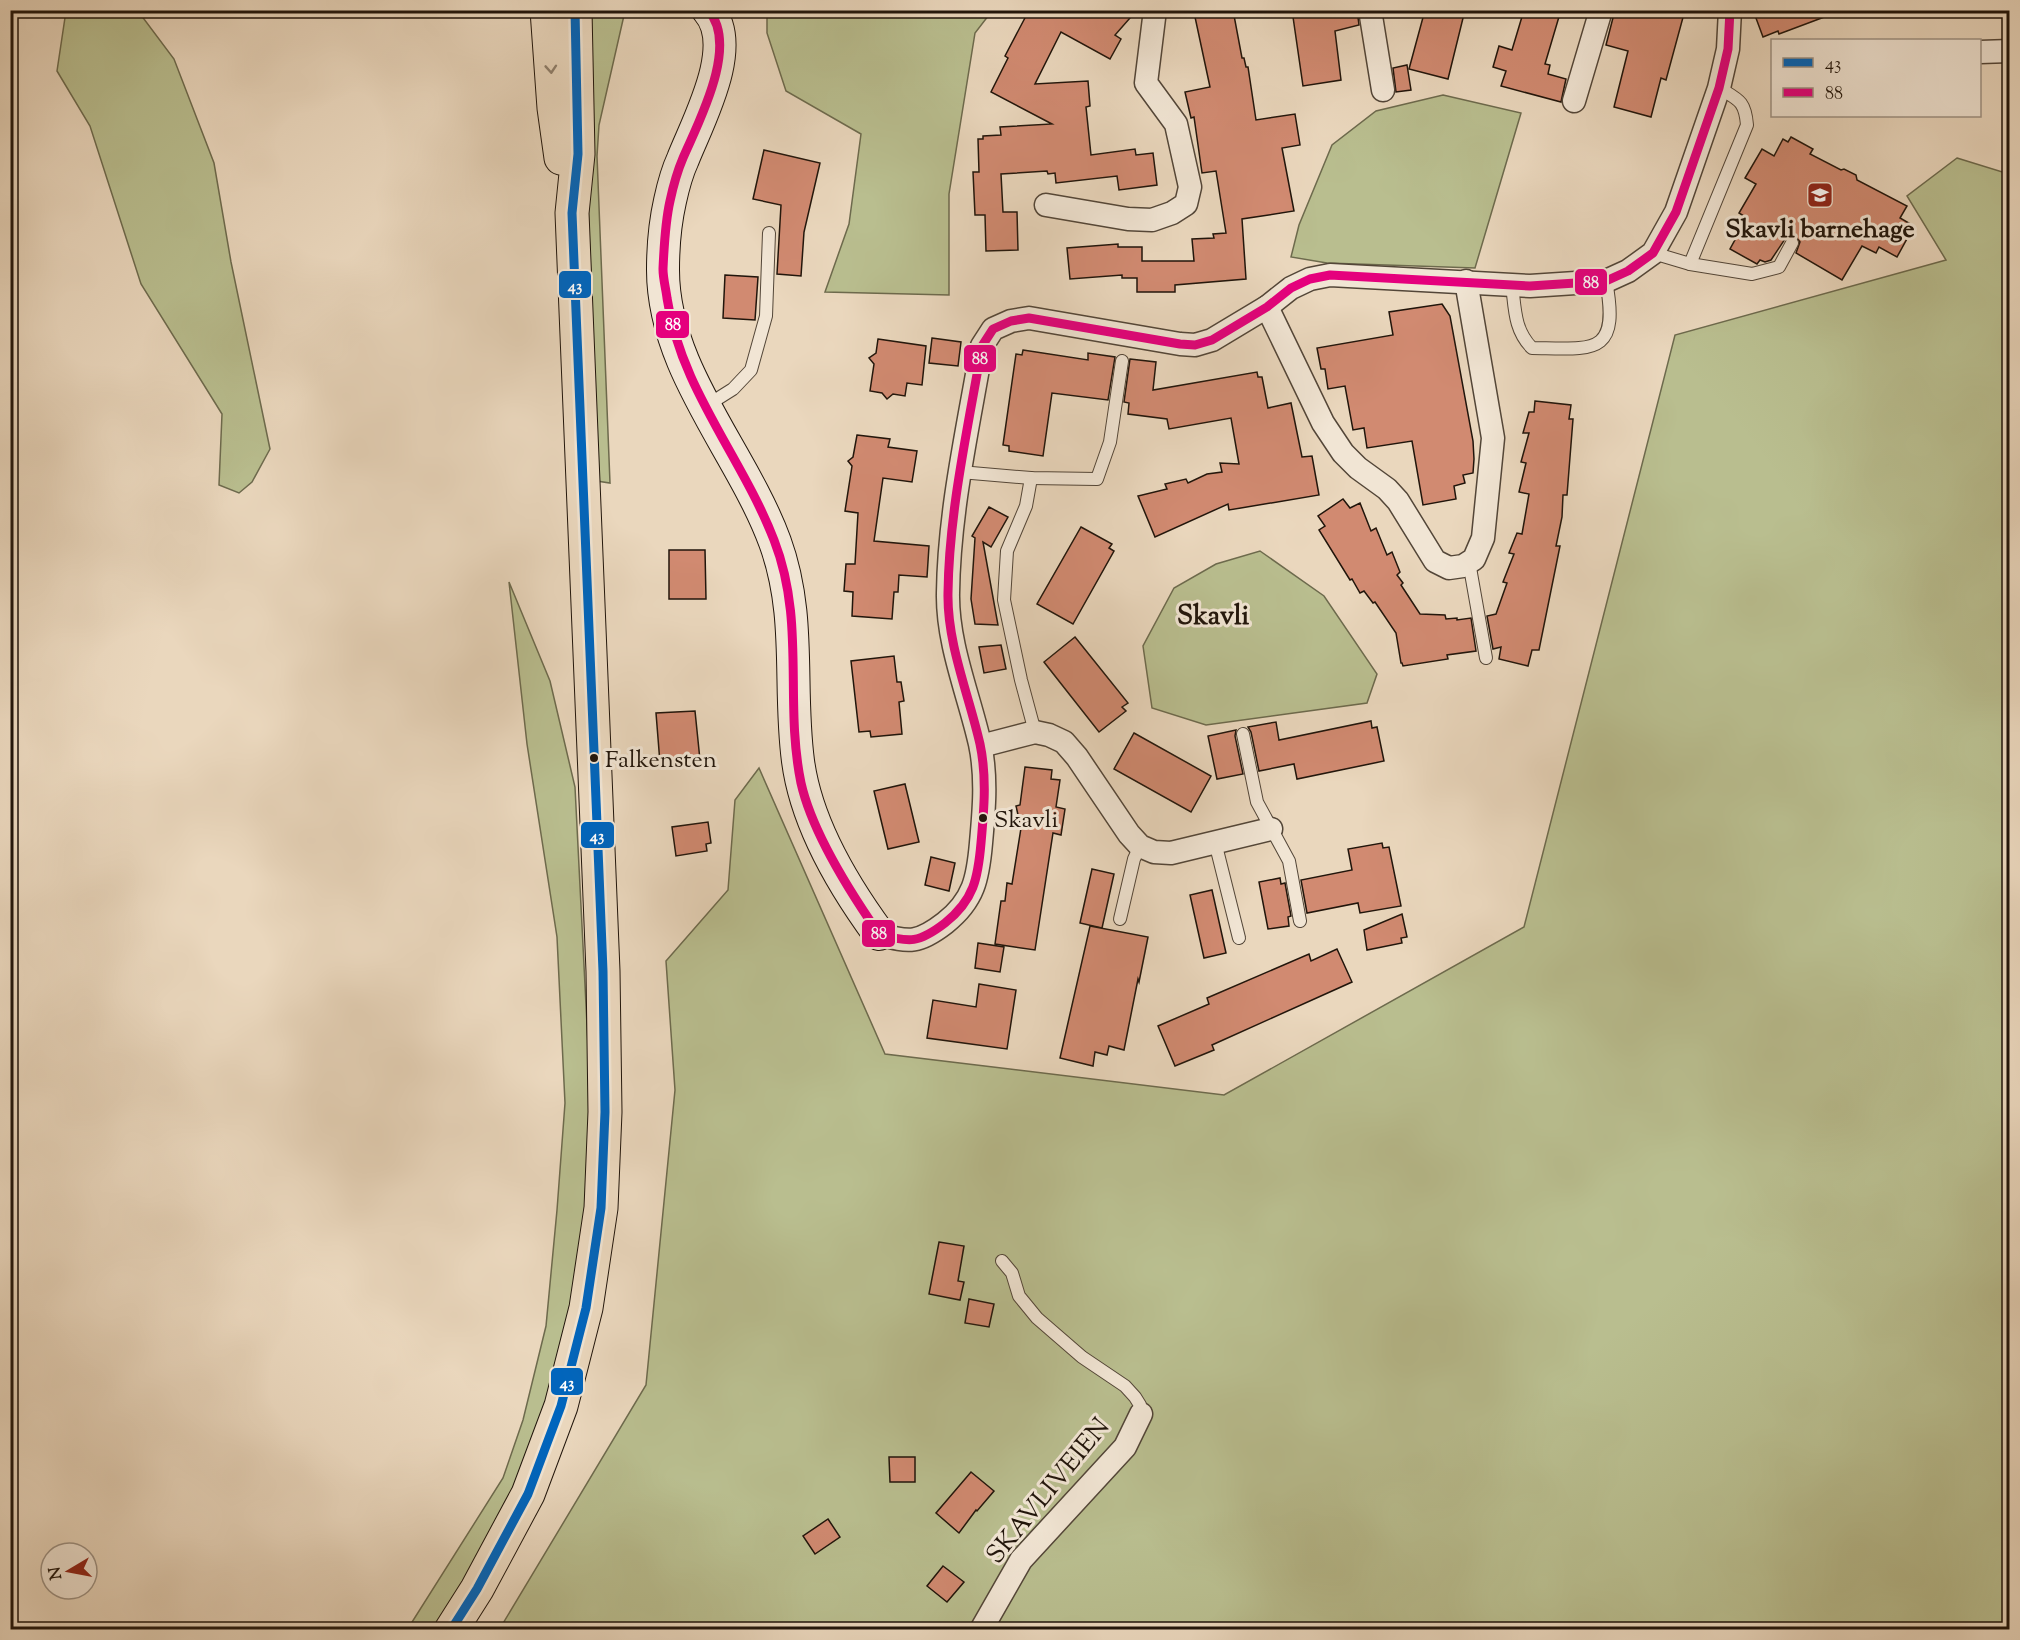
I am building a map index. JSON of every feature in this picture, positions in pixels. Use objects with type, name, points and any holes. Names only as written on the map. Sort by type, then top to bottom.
[{"type":"main road","points":[[451,1629],[477,1589],[528,1494],[561,1406],[586,1308],[601,1208],[605,1112],[603,971],[572,213],[554,108],[547,10]]},
{"type":"main road","points":[[572,213],[578,154],[575,10]]},
{"type":"street","points":[[708,10],[719,36],[719,57],[714,83],[681,162],[670,202],[663,273],[669,309],[677,344],[690,377],[761,508],[784,568],[793,621],[798,760],[802,784],[812,816],[855,900],[879,934],[901,941],[915,940],[931,934],[954,916],[967,902],[978,876],[985,794],[981,746],[952,635],[948,596],[949,556],[960,472],[982,346],[993,329],[1011,321],[1029,318],[1195,345],[1212,340],[1267,307],[1291,288],[1310,279],[1330,275],[1530,286],[1606,281],[1628,271],[1653,253],[1676,212],[1719,88],[1728,49],[1730,10]]},
{"type":"street","points":[[1046,205],[1128,219],[1152,220],[1172,213],[1186,204],[1190,187],[1176,124],[1146,83],[1155,10]]},
{"type":"street","points":[[1370,10],[1383,90]]},
{"type":"street","points":[[1574,101],[1601,10]]},
{"type":"street","points":[[1981,52],[2010,51]]},
{"type":"street","points":[[1267,307],[1323,423],[1342,453],[1387,489],[1398,501],[1435,561],[1449,568],[1464,566],[1474,559],[1483,538],[1493,438],[1466,281]]},
{"type":"street","points":[[981,746],[1035,732],[1064,742],[1077,757],[1129,834],[1140,846],[1154,852],[1171,853],[1270,829]]},
{"type":"street","name":"SKAVLIVEIEN","points":[[981,1629],[1021,1560],[1125,1446],[1141,1414]]},
{"type":"lane","points":[[1690,264],[1747,125],[1746,110],[1738,100],[1719,88]]},
{"type":"lane","points":[[705,406],[733,389],[751,370],[766,316],[770,233]]},
{"type":"lane","points":[[1653,253],[1690,264],[1752,274],[1779,267],[1792,243]]},
{"type":"lane","points":[[1512,285],[1516,318],[1522,338],[1532,348],[1581,349],[1597,344],[1609,330],[1611,305],[1606,281]]},
{"type":"lane","points":[[960,472],[1031,478],[1097,479],[1110,442],[1122,361]]},
{"type":"lane","points":[[1031,478],[1026,506],[1007,551],[1004,600],[1021,681],[1035,732]]},
{"type":"lane","points":[[1469,562],[1486,658]]},
{"type":"lane","points":[[1243,734],[1257,802],[1289,861],[1300,921]]},
{"type":"lane","points":[[1215,842],[1239,938]]},
{"type":"lane","points":[[1120,919],[1134,859],[1140,846]]},
{"type":"lane","name":"SKAVLIVEIEN","points":[[1002,1261],[1012,1273],[1019,1296],[1037,1318],[1082,1357],[1125,1386],[1140,1405],[1141,1414]]},
{"type":"green space","points":[[66,11],[138,11],[174,59],[214,163],[231,262],[270,449],[252,482],[239,493],[219,485],[222,414],[141,284],[90,126],[57,71]]},
{"type":"green space","points":[[586,11],[625,11],[599,125],[597,156],[610,483],[597,481],[583,41]]},
{"type":"green space","points":[[767,11],[992,11],[975,33],[949,194],[949,295],[825,292],[849,224],[861,134],[786,91],[767,33]]},
{"type":"green space","points":[[1443,95],[1521,113],[1475,268],[1327,263],[1291,257],[1299,225],[1332,145],[1376,111]]},
{"type":"green space","points":[[1957,158],[2009,174],[2009,1629],[499,1630],[646,1385],[675,1090],[666,961],[728,890],[735,800],[759,768],[885,1054],[1224,1095],[1524,927],[1675,335],[1946,260],[1907,196]]},
{"type":"green space","points":[[1260,551],[1324,596],[1377,674],[1367,703],[1206,725],[1152,708],[1143,646],[1174,588],[1216,564]]},
{"type":"green space","points":[[509,582],[550,681],[575,787],[594,1164],[581,1270],[557,1380],[504,1515],[435,1629],[407,1630],[503,1478],[523,1420],[546,1326],[565,1103],[557,937],[527,744]]},
{"type":"building","points":[[1022,10],[1137,10],[1115,35],[1121,39],[1110,59],[1061,32],[1035,84],[1088,81],[1090,106],[1086,107],[1091,155],[1135,149],[1136,155],[1153,153],[1157,185],[1119,190],[1117,176],[1056,183],[1055,173],[1048,174],[1047,171],[1001,174],[1003,212],[1017,212],[1018,250],[986,251],[985,215],[975,215],[973,172],[979,172],[978,139],[983,139],[983,136],[1001,135],[1000,127],[1052,124],[991,92],[1008,58],[1005,56],[1027,14]]},
{"type":"building","points":[[1233,10],[1242,58],[1248,67],[1256,120],[1295,114],[1300,145],[1282,148],[1294,211],[1242,219],[1246,279],[1175,285],[1175,292],[1137,292],[1137,278],[1122,278],[1122,275],[1070,279],[1067,248],[1118,244],[1118,247],[1142,247],[1142,261],[1194,261],[1192,239],[1214,238],[1213,234],[1226,233],[1216,171],[1202,173],[1194,117],[1191,118],[1185,92],[1210,87],[1195,17],[1199,16],[1199,13]]},
{"type":"building","points":[[1292,10],[1357,10],[1359,25],[1335,31],[1341,80],[1303,86]]},
{"type":"building","points":[[1425,10],[1465,10],[1448,79],[1409,69]]},
{"type":"building","points":[[1524,10],[1561,10],[1545,64],[1550,65],[1548,74],[1566,79],[1561,102],[1501,86],[1506,71],[1493,67],[1499,46],[1512,50]]},
{"type":"building","points":[[1615,10],[1685,10],[1666,80],[1661,78],[1651,117],[1614,107],[1628,51],[1606,45]]},
{"type":"building","points":[[1753,10],[1834,10],[1835,13],[1779,34],[1778,31],[1763,37]]},
{"type":"building","points":[[1407,65],[1411,90],[1396,92],[1393,68]]},
{"type":"building","points":[[1791,137],[1813,149],[1810,154],[1856,175],[1857,180],[1907,206],[1900,218],[1914,226],[1897,257],[1879,247],[1876,253],[1862,246],[1842,280],[1796,253],[1800,242],[1795,236],[1787,236],[1771,260],[1765,262],[1760,260],[1757,264],[1730,249],[1747,218],[1739,213],[1756,184],[1745,178],[1762,149],[1774,156],[1783,139],[1788,142]]},
{"type":"building","points":[[764,150],[820,163],[804,232],[801,276],[777,274],[781,205],[753,199]]},
{"type":"building","points":[[725,275],[758,277],[755,320],[723,318]]},
{"type":"building","points":[[1442,304],[1450,316],[1473,441],[1473,473],[1463,475],[1465,483],[1454,486],[1456,499],[1423,505],[1412,441],[1367,448],[1364,428],[1353,430],[1345,386],[1328,389],[1325,369],[1321,369],[1317,348],[1393,335],[1389,312]]},
{"type":"building","points":[[932,338],[961,342],[958,366],[929,363]]},
{"type":"building","points":[[878,339],[926,346],[922,385],[907,383],[905,396],[893,394],[887,399],[882,393],[870,391],[874,364],[869,358],[876,353]]},
{"type":"building","points":[[1023,350],[1088,360],[1088,353],[1115,357],[1108,400],[1052,393],[1043,456],[1009,451],[1009,446],[1003,445],[1016,354],[1022,355]]},
{"type":"building","points":[[1130,359],[1156,362],[1153,390],[1257,372],[1258,377],[1262,377],[1268,408],[1291,403],[1302,457],[1312,456],[1319,495],[1229,510],[1228,504],[1155,537],[1138,496],[1167,489],[1165,484],[1186,479],[1188,483],[1207,474],[1222,472],[1220,463],[1239,464],[1231,418],[1169,429],[1167,419],[1128,414],[1129,403],[1124,402]]},
{"type":"building","points":[[1535,401],[1571,405],[1569,419],[1573,419],[1567,495],[1563,495],[1562,517],[1556,546],[1560,546],[1539,650],[1532,650],[1528,666],[1499,659],[1501,647],[1493,649],[1487,616],[1496,614],[1507,583],[1503,582],[1514,554],[1509,553],[1517,533],[1522,534],[1529,494],[1519,492],[1526,463],[1521,462],[1529,433],[1523,433],[1529,412],[1534,412]]},
{"type":"building","points":[[857,435],[890,439],[888,447],[917,451],[912,482],[883,478],[874,541],[929,546],[927,577],[899,575],[898,592],[894,592],[892,619],[852,616],[853,592],[844,591],[846,564],[855,564],[858,513],[845,511],[852,466],[848,461],[853,457]]},
{"type":"building","points":[[1343,499],[1350,508],[1360,503],[1371,531],[1376,528],[1387,555],[1392,552],[1400,572],[1397,575],[1403,583],[1401,585],[1420,614],[1445,615],[1446,619],[1457,618],[1457,620],[1471,618],[1476,651],[1447,655],[1448,659],[1403,666],[1396,633],[1375,602],[1373,603],[1364,591],[1360,593],[1352,579],[1350,580],[1319,530],[1325,526],[1318,516]]},
{"type":"building","points":[[989,507],[1008,517],[991,547],[983,542],[998,625],[975,624],[971,599],[975,538],[972,536]]},
{"type":"building","points":[[1081,527],[1112,544],[1109,548],[1114,551],[1073,624],[1037,604]]},
{"type":"building","points":[[669,550],[705,550],[706,599],[669,599]]},
{"type":"building","points":[[1075,637],[1128,703],[1122,707],[1126,711],[1099,732],[1044,662]]},
{"type":"building","points":[[1001,645],[1006,669],[984,673],[979,647]]},
{"type":"building","points":[[894,656],[897,682],[901,682],[904,701],[899,702],[902,734],[871,737],[870,731],[859,732],[851,661]]},
{"type":"building","points":[[695,711],[700,760],[660,763],[656,713]]},
{"type":"building","points":[[1371,721],[1372,728],[1377,727],[1384,761],[1297,779],[1294,764],[1259,771],[1248,727],[1276,722],[1279,740]]},
{"type":"building","points":[[1236,730],[1235,736],[1243,774],[1217,779],[1208,736]]},
{"type":"building","points":[[1134,733],[1211,776],[1191,812],[1114,769]]},
{"type":"building","points":[[1025,767],[1052,770],[1051,779],[1060,780],[1056,807],[1065,809],[1061,835],[1053,833],[1035,950],[995,944],[1001,901],[1005,901],[1007,883],[1012,884],[1021,828],[1016,806],[1020,805]]},
{"type":"building","points":[[905,784],[919,842],[888,849],[874,791]]},
{"type":"building","points":[[708,822],[711,843],[706,844],[707,851],[676,856],[672,827]]},
{"type":"building","points":[[1382,843],[1383,848],[1389,847],[1401,906],[1360,913],[1358,903],[1307,913],[1301,880],[1352,870],[1348,849]]},
{"type":"building","points":[[931,857],[955,863],[949,891],[925,885]]},
{"type":"building","points":[[1092,869],[1114,874],[1102,928],[1080,923]]},
{"type":"building","points":[[1280,878],[1281,884],[1285,883],[1291,916],[1288,917],[1289,926],[1268,929],[1259,882]]},
{"type":"building","points":[[1212,890],[1226,953],[1204,958],[1190,895]]},
{"type":"building","points":[[1402,914],[1407,937],[1401,938],[1402,943],[1367,950],[1364,930]]},
{"type":"building","points":[[1090,926],[1148,937],[1124,1050],[1109,1046],[1107,1055],[1095,1052],[1093,1066],[1060,1058]]},
{"type":"building","points":[[978,943],[1004,947],[1000,972],[975,968]]},
{"type":"building","points":[[1337,949],[1352,982],[1212,1045],[1214,1050],[1175,1066],[1158,1026],[1209,1004],[1207,998],[1309,954],[1311,961]]},
{"type":"building","points":[[979,984],[1016,990],[1007,1049],[927,1038],[933,1000],[976,1007]]},
{"type":"building","points":[[939,1242],[964,1246],[958,1281],[964,1282],[960,1300],[929,1294]]},
{"type":"building","points":[[969,1299],[994,1304],[989,1327],[965,1323]]},
{"type":"building","points":[[889,1457],[915,1457],[915,1482],[890,1482]]},
{"type":"building","points":[[971,1472],[994,1491],[959,1533],[936,1513]]},
{"type":"building","points":[[828,1519],[840,1537],[815,1554],[803,1536]]},
{"type":"building","points":[[943,1566],[964,1582],[947,1602],[927,1586]]},
{"type":"transit line","name":"43","points":[[451,1630],[477,1589],[528,1494],[561,1406],[586,1308],[601,1208],[605,1112],[603,971],[572,213],[578,154],[575,10]]},
{"type":"transit line","name":"88","points":[[708,10],[717,25],[720,43],[718,63],[706,105],[675,180],[666,226],[663,276],[674,331],[698,392],[761,509],[784,571],[792,631],[796,752],[801,783],[813,821],[832,860],[879,934],[907,940],[921,938],[955,914],[973,888],[978,867],[984,806],[982,756],[951,631],[948,593],[952,531],[965,439],[982,346],[993,329],[1011,321],[1029,318],[1195,345],[1212,340],[1267,307],[1291,288],[1310,279],[1330,275],[1530,286],[1606,281],[1628,271],[1653,253],[1676,212],[1719,88],[1728,49],[1730,10]]},
{"type":"place","name":"Skavli barnehage","points":[[1820,195]]},
{"type":"place","name":"Falkensten","points":[[594,758]]},
{"type":"place","name":"Skavli","points":[[983,818]]},
{"type":"district","name":"Skavli","points":[[1213,615]]}]
